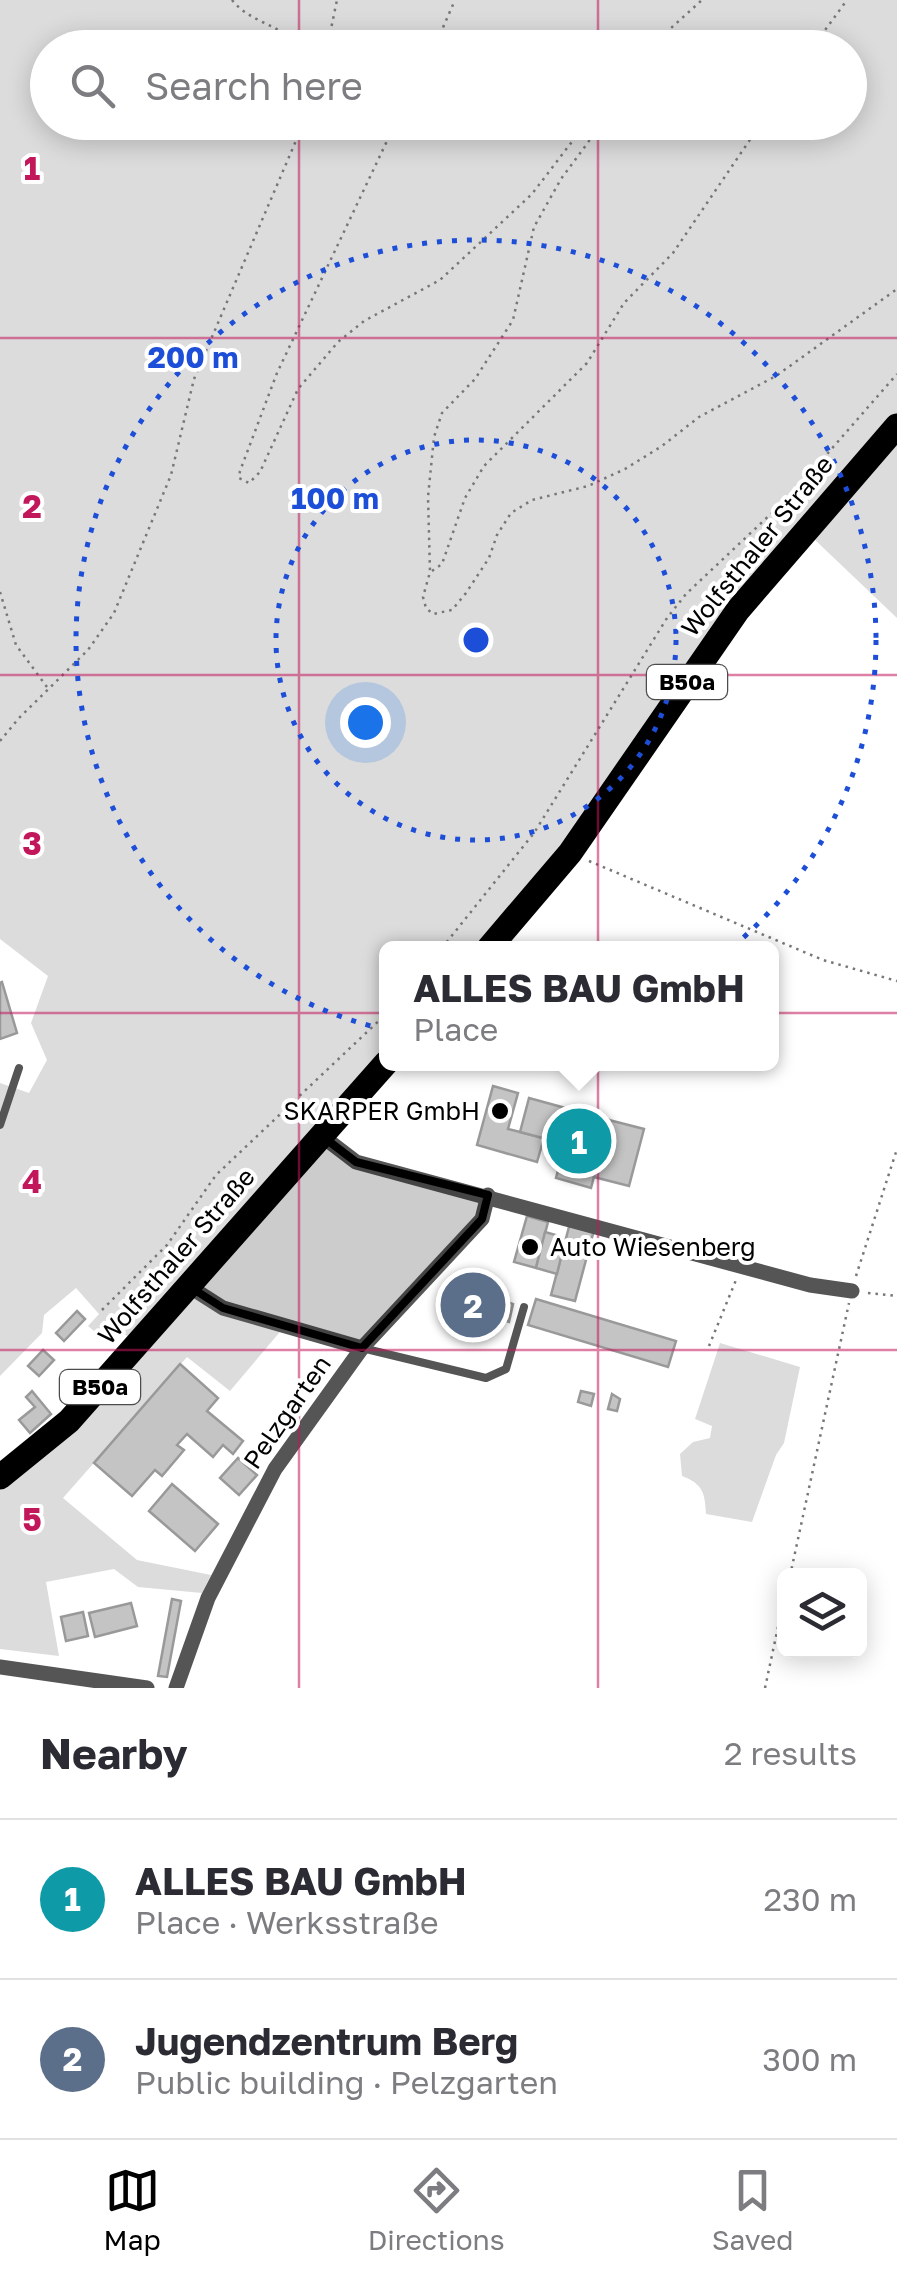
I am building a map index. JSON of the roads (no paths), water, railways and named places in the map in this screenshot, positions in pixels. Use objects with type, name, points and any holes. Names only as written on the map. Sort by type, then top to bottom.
[{"type":"main road","name":"Wolfsthaler Straße","points":[[495,941],[570,852],[738,610],[897,426]]},
{"type":"main road","name":"Wolfsthaler Straße","points":[[0,1477],[69,1421],[379,1071]]},
{"type":"street","points":[[322,1136],[356,1162],[810,1285],[852,1291]]},
{"type":"street","name":"Pelzgarten","points":[[176,1688],[208,1598],[275,1469],[362,1348],[482,1219],[488,1196]]},
{"type":"street","points":[[190,1287],[223,1308],[362,1348]]},
{"type":"street","points":[[0,1667],[147,1688]]},
{"type":"lane","points":[[0,1125],[19,1068]]},
{"type":"lane","points":[[362,1348],[486,1378],[506,1369],[524,1306]]},
{"type":"place","name":"SKARPER GmbH","points":[[500,1111]]},
{"type":"place","name":"ALLES BAU GmbH","points":[[579,1141]]},
{"type":"place","name":"Auto Wiesenberg","points":[[530,1247]]},
{"type":"place","name":"Jugendzentrum Berg","points":[[473,1305]]}]
